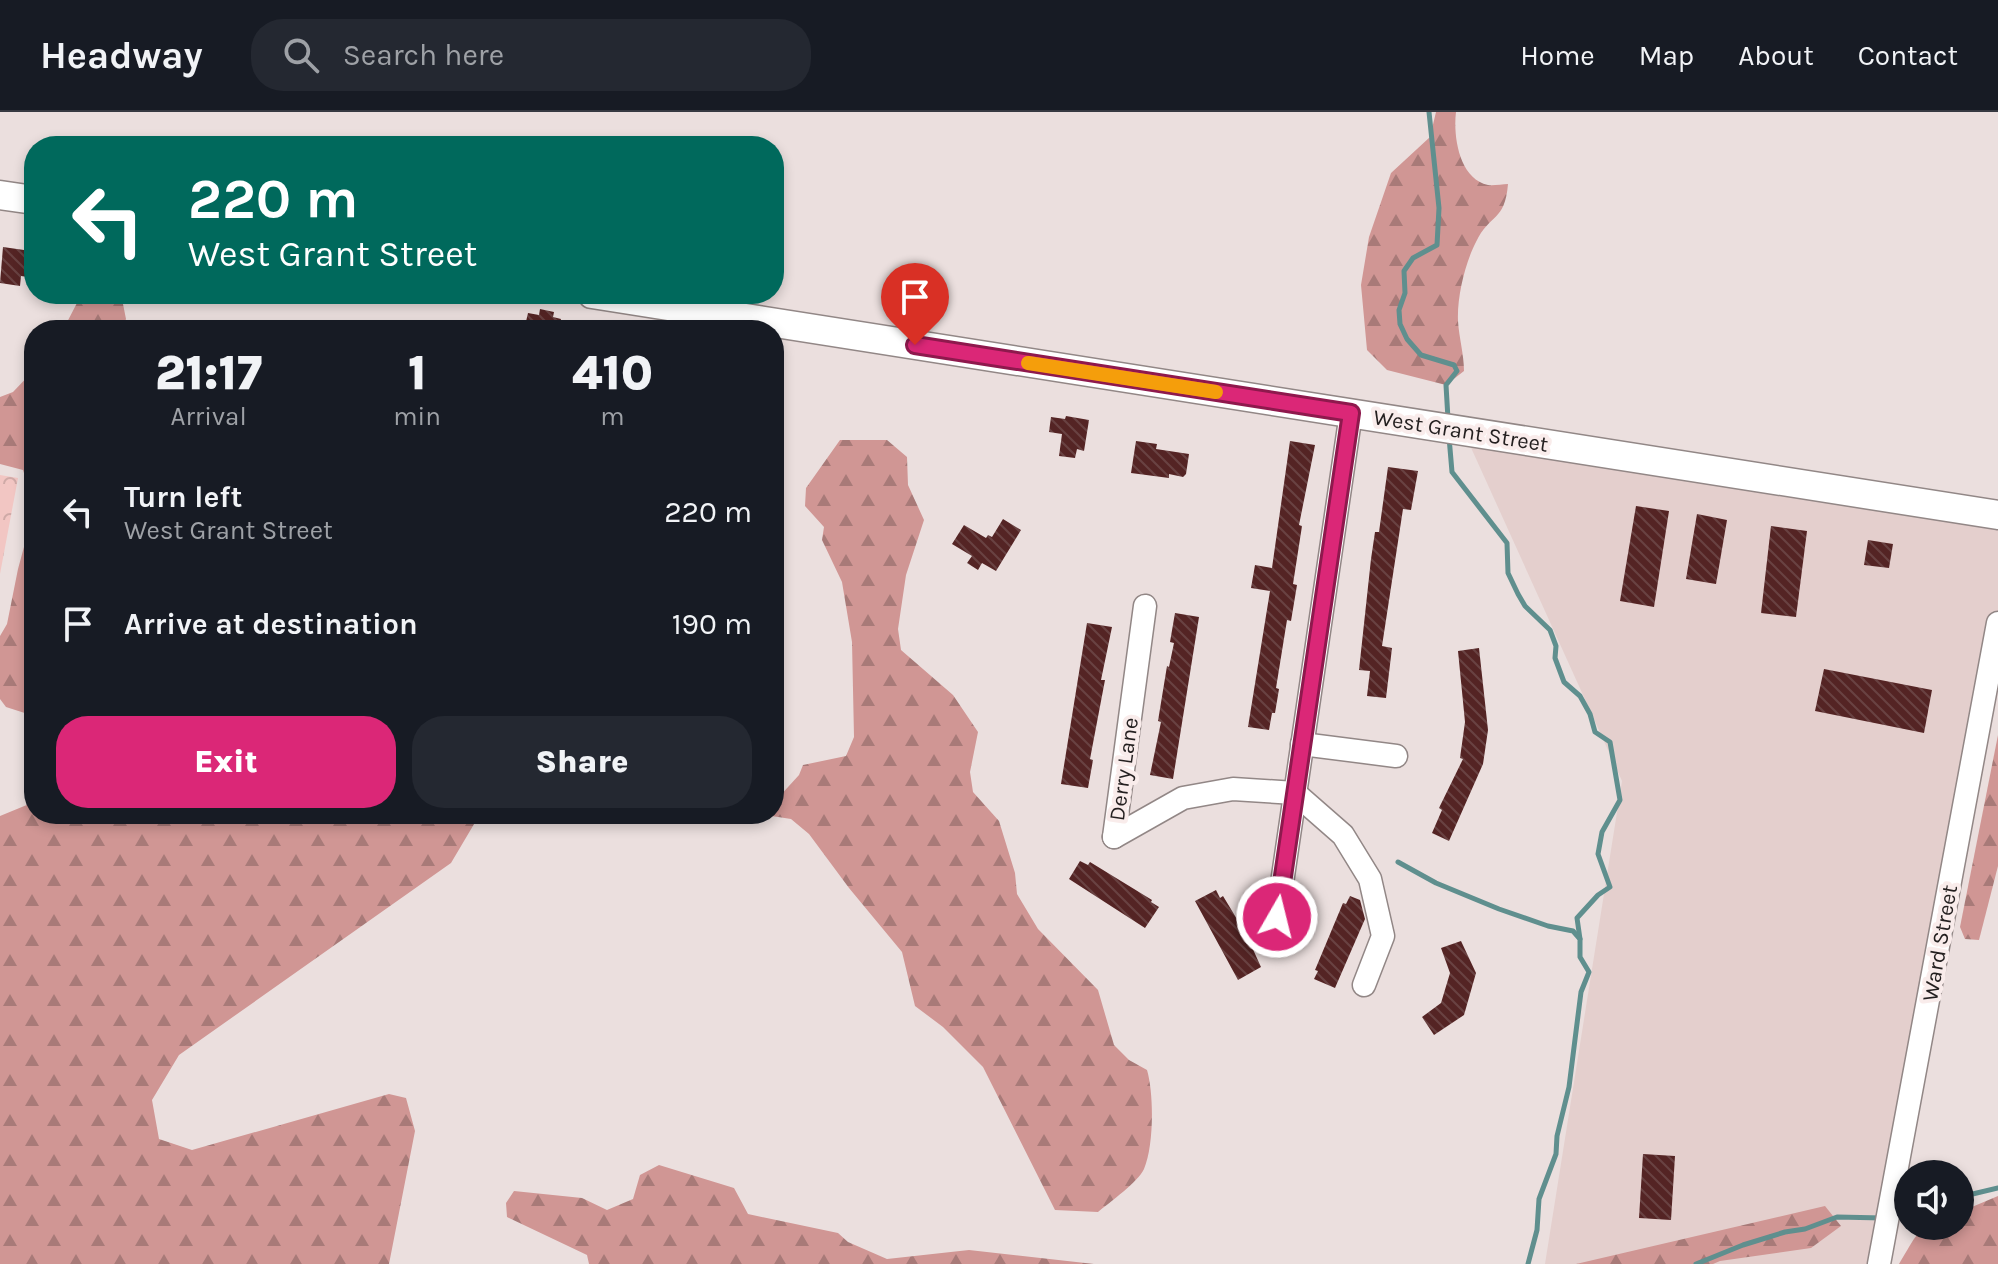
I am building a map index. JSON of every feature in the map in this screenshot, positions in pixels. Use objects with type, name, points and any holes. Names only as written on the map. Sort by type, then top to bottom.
[{"type":"main road","points":[[0,195],[24,199]]},
{"type":"main road","name":"West Grant Street","points":[[656,304],[758,320]]},
{"type":"main road","name":"West Grant Street","points":[[784,324],[1998,515]]},
{"type":"street","points":[[1277,917],[1351,413]]},
{"type":"street","name":"Derry Lane","points":[[1145,606],[1114,837],[1183,798],[1233,789],[1295,793]]},
{"type":"street","name":"Ward Street","points":[[1879,1264],[1998,623]]},
{"type":"street","points":[[1302,744],[1396,756]]},
{"type":"street","points":[[1295,793],[1343,835],[1370,879],[1383,936],[1364,985]]},
{"type":"shaded area","points":[[1463,430],[1998,515],[1998,623],[1898,1160],[1894,1160],[1894,1183],[1879,1264],[1545,1264],[1622,781]]},
{"type":"green space","points":[[1436,112],[1456,112],[1457,144],[1470,174],[1488,185],[1508,184],[1504,205],[1481,233],[1465,270],[1458,312],[1464,371],[1446,385],[1387,370],[1367,350],[1361,285],[1369,237],[1391,173],[1430,137]]},
{"type":"green space","points":[[76,304],[123,304],[126,319],[126,320],[68,320]]},
{"type":"green space","points":[[24,380],[24,473],[23,470],[0,464],[0,397],[13,392]]},
{"type":"green space","points":[[840,440],[887,440],[907,457],[908,485],[924,520],[906,575],[898,629],[901,650],[953,695],[978,732],[970,772],[973,792],[999,821],[1015,873],[1017,894],[1038,929],[1098,990],[1114,1045],[1129,1060],[1147,1070],[1152,1120],[1144,1169],[1130,1186],[1098,1212],[1055,1210],[983,1067],[943,1027],[915,1006],[902,952],[809,834],[791,819],[784,818],[784,791],[799,775],[803,765],[846,756],[854,737],[852,642],[842,582],[822,540],[824,527],[805,506],[806,488]]},
{"type":"green space","points":[[0,475],[18,478],[0,574]]},
{"type":"green space","points":[[24,547],[24,713],[6,707],[0,699],[0,636],[7,624]]},
{"type":"green space","points":[[1998,735],[1998,866],[1979,940],[1965,939],[1960,927]]},
{"type":"green space","points":[[24,806],[24,824],[474,824],[451,863],[179,1055],[152,1100],[159,1139],[192,1150],[389,1094],[406,1098],[415,1131],[389,1264],[0,1264],[0,816]]},
{"type":"green space","points":[[659,1165],[734,1188],[748,1214],[838,1233],[848,1242],[887,1259],[969,1250],[1094,1264],[589,1264],[587,1255],[507,1217],[506,1203],[514,1191],[582,1198],[607,1210],[633,1199],[640,1175]]},
{"type":"green space","points":[[1998,1196],[1998,1264],[1899,1264],[1914,1240],[1974,1240],[1974,1206]]},
{"type":"green space","points":[[1825,1206],[1841,1226],[1811,1248],[1713,1264],[1576,1264]]},
{"type":"building","points":[[3,247],[24,250],[24,276],[21,276],[20,286],[0,283]]},
{"type":"building","points":[[540,309],[554,312],[553,317],[561,319],[526,320],[528,313],[539,315]]},
{"type":"building","points":[[1066,416],[1089,420],[1084,451],[1077,449],[1075,458],[1059,456],[1062,434],[1049,432],[1051,417],[1065,419]]},
{"type":"building","points":[[1136,441],[1157,444],[1156,449],[1189,454],[1186,474],[1183,477],[1169,474],[1169,478],[1131,473]]},
{"type":"building","points":[[1290,441],[1315,445],[1299,525],[1302,526],[1293,584],[1297,585],[1291,621],[1287,620],[1276,688],[1279,689],[1269,730],[1248,727],[1270,591],[1251,588],[1255,565],[1272,568]]},
{"type":"building","points":[[1388,467],[1418,471],[1411,510],[1403,509],[1382,646],[1392,648],[1386,698],[1367,696],[1370,671],[1359,670],[1371,559],[1375,532],[1379,532]]},
{"type":"building","points":[[1636,506],[1669,511],[1654,607],[1620,601]]},
{"type":"building","points":[[1697,514],[1727,520],[1716,584],[1686,579]]},
{"type":"building","points":[[1003,519],[1021,530],[996,571],[982,563],[978,570],[967,563],[972,556],[952,544],[964,525],[986,538],[988,535],[992,537]]},
{"type":"building","points":[[1771,526],[1807,531],[1796,617],[1761,613]]},
{"type":"building","points":[[1868,540],[1893,544],[1889,568],[1864,565]]},
{"type":"building","points":[[1175,613],[1199,617],[1173,779],[1150,775],[1161,722],[1158,721],[1167,666],[1174,643],[1170,642]]},
{"type":"building","points":[[1087,623],[1112,627],[1101,680],[1105,680],[1090,759],[1093,760],[1088,788],[1061,784]]},
{"type":"building","points":[[1479,648],[1488,730],[1483,764],[1449,841],[1432,833],[1442,810],[1439,808],[1463,759],[1460,758],[1465,722],[1458,651]]},
{"type":"building","points":[[1824,669],[1932,690],[1924,733],[1815,711]]},
{"type":"building","points":[[1080,861],[1088,865],[1090,862],[1159,907],[1145,928],[1069,879]]},
{"type":"building","points":[[1216,890],[1220,898],[1223,896],[1246,934],[1261,967],[1238,980],[1195,901]]},
{"type":"building","points":[[1350,896],[1360,900],[1365,919],[1335,988],[1314,979],[1318,971],[1315,970],[1343,903],[1346,904]]},
{"type":"building","points":[[1461,941],[1476,973],[1464,1015],[1434,1035],[1422,1017],[1441,1003],[1450,973],[1441,948]]},
{"type":"building","points":[[1643,1154],[1675,1156],[1671,1220],[1639,1218]]},
{"type":"waterway","points":[[1429,112],[1439,208],[1437,245],[1413,258],[1404,271],[1405,293],[1399,310],[1400,324],[1407,339],[1421,355],[1454,365],[1457,371],[1446,385],[1448,419]]},
{"type":"waterway","points":[[1449,437],[1452,472],[1507,543],[1508,573],[1518,594],[1525,606],[1550,630],[1556,646],[1555,658],[1564,682],[1580,696],[1595,732],[1610,742],[1620,800],[1602,832],[1598,854],[1610,887],[1577,918],[1580,939]]},
{"type":"waterway","points":[[1398,862],[1436,883],[1499,909],[1573,931],[1580,939],[1580,957],[1589,972],[1581,992],[1569,1087],[1557,1136],[1556,1154],[1539,1199],[1537,1230],[1528,1264]]},
{"type":"waterway","points":[[1974,1194],[1998,1188]]},
{"type":"waterway","points":[[1696,1264],[1743,1245],[1837,1217],[1883,1218]]},
{"type":"slow traffic","points":[[1028,363],[1216,392]]},
{"type":"route","points":[[915,345],[1351,413],[1277,917]]}]
